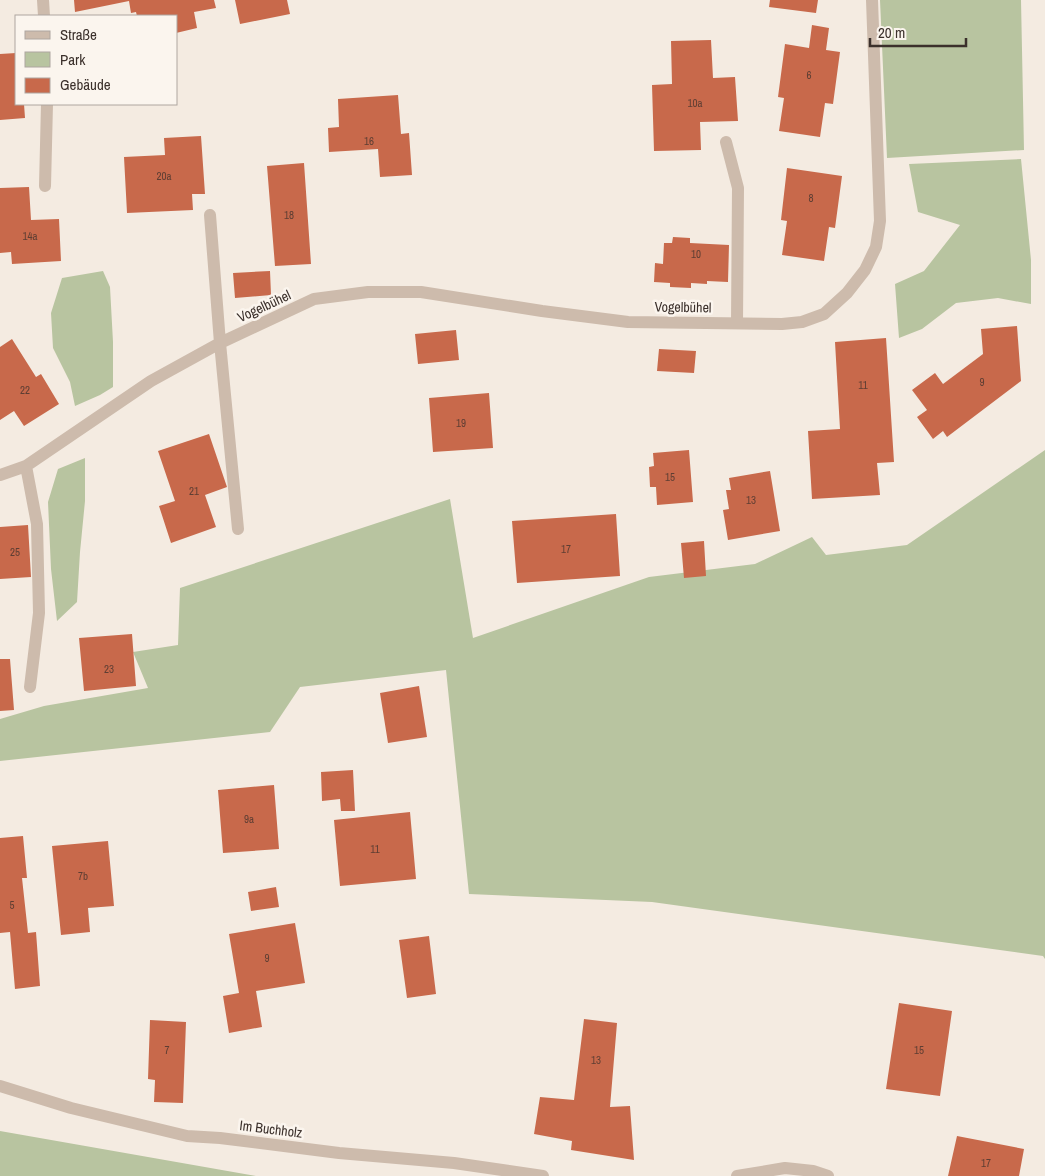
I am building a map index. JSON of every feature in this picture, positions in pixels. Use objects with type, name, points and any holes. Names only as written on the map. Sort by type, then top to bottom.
[{"type":"street","points":[[43,0],[44,15]]},
{"type":"street","name":"Vogelbühel","points":[[0,475],[26,466],[151,382],[220,343],[314,299],[368,292],[421,292],[628,322],[782,324],[802,322],[824,314],[847,293],[864,270],[876,247],[880,221],[872,0]]},
{"type":"street","points":[[45,186],[47,105]]},
{"type":"street","points":[[726,142],[738,188],[736,323]]},
{"type":"street","name":"Vogelbühel","points":[[210,216],[238,529]]},
{"type":"street","points":[[26,466],[37,524],[39,613],[30,687]]},
{"type":"street","name":"Im Buchholz","points":[[0,1086],[71,1108],[187,1136],[220,1138],[339,1153],[454,1163],[544,1176]]},
{"type":"street","points":[[737,1176],[785,1168],[813,1171],[828,1176]]},
{"type":"green space","points":[[880,0],[1021,0],[1024,150],[887,158]]},
{"type":"green space","points":[[1021,159],[1031,260],[1031,304],[998,298],[956,303],[922,329],[899,338],[895,284],[924,271],[960,225],[918,212],[909,164]]},
{"type":"green space","points":[[103,271],[110,287],[113,387],[75,406],[70,382],[53,348],[51,313],[62,278]]},
{"type":"green space","points":[[1045,450],[1045,959],[1043,956],[652,902],[469,894],[446,670],[300,687],[270,732],[0,761],[0,719],[44,706],[148,688],[133,652],[178,645],[180,588],[450,499],[473,638],[649,577],[755,564],[812,537],[826,555],[907,545]]},
{"type":"green space","points":[[85,458],[85,501],[77,602],[57,621],[51,569],[48,502],[58,469]]},
{"type":"green space","points":[[0,1131],[256,1176],[0,1176]]},
{"type":"building","points":[[74,0],[214,0],[216,8],[194,12],[197,28],[178,33],[178,15],[137,15],[136,12],[131,13],[129,1],[75,12]]},
{"type":"building","points":[[235,0],[287,0],[290,14],[240,24]]},
{"type":"building","points":[[770,0],[818,0],[816,13],[769,7]]},
{"type":"building","points":[[812,25],[829,28],[826,50],[840,52],[833,104],[825,103],[820,137],[779,131],[784,98],[778,97],[785,44],[809,48]]},
{"type":"building","points":[[711,40],[713,78],[735,77],[738,121],[700,122],[701,150],[654,151],[652,85],[672,84],[671,41]]},
{"type":"building","points":[[15,53],[15,105],[24,105],[25,118],[0,120],[0,54]]},
{"type":"building","points":[[398,95],[401,134],[409,133],[412,175],[380,177],[378,149],[329,152],[328,128],[339,127],[338,99]]},
{"type":"building","points":[[201,136],[205,194],[192,194],[193,210],[127,213],[124,157],[165,155],[164,138]]},
{"type":"building","points":[[304,163],[311,264],[275,266],[267,166]]},
{"type":"building","points":[[787,168],[842,176],[835,228],[829,227],[824,261],[782,255],[787,221],[781,220]]},
{"type":"building","points":[[29,187],[31,220],[59,219],[61,261],[12,264],[11,252],[0,253],[0,188]]},
{"type":"building","points":[[673,237],[690,238],[690,243],[729,245],[728,282],[707,281],[707,284],[691,283],[691,288],[670,287],[670,283],[654,282],[655,263],[663,264],[664,243],[672,243]]},
{"type":"building","points":[[270,271],[271,295],[235,298],[233,273]]},
{"type":"building","points":[[1017,326],[1021,381],[947,437],[943,431],[933,439],[917,417],[927,410],[912,390],[935,373],[943,384],[983,354],[981,329]]},
{"type":"building","points":[[456,330],[459,360],[418,364],[415,334]]},
{"type":"building","points":[[886,338],[894,462],[877,463],[880,495],[812,499],[808,431],[840,429],[835,342]]},
{"type":"building","points":[[12,339],[36,377],[41,374],[59,404],[24,426],[14,411],[0,420],[0,347]]},
{"type":"building","points":[[659,349],[696,351],[694,373],[657,371]]},
{"type":"building","points":[[489,393],[493,448],[433,452],[429,398]]},
{"type":"building","points":[[209,434],[227,487],[205,495],[216,527],[171,543],[159,506],[175,501],[158,451]]},
{"type":"building","points":[[689,450],[693,502],[657,505],[656,487],[650,487],[649,467],[654,466],[653,453]]},
{"type":"building","points":[[770,471],[780,531],[728,540],[723,510],[729,509],[726,490],[731,490],[729,478]]},
{"type":"building","points":[[616,514],[620,576],[517,583],[512,521]]},
{"type":"building","points":[[28,525],[31,577],[0,579],[0,527]]},
{"type":"building","points":[[704,541],[706,576],[684,578],[681,543]]},
{"type":"building","points":[[132,634],[136,686],[84,691],[79,638]]},
{"type":"building","points":[[0,659],[10,659],[14,710],[0,711]]},
{"type":"building","points":[[419,686],[427,737],[388,743],[380,693]]},
{"type":"building","points":[[353,770],[355,811],[341,811],[340,799],[322,801],[321,772]]},
{"type":"building","points":[[274,785],[279,849],[223,853],[218,790]]},
{"type":"building","points":[[410,812],[416,879],[340,886],[334,820]]},
{"type":"building","points":[[23,836],[27,878],[22,878],[28,933],[36,932],[40,986],[15,989],[10,932],[0,933],[0,838]]},
{"type":"building","points":[[108,841],[114,906],[88,908],[90,932],[61,935],[52,846]]},
{"type":"building","points":[[276,887],[279,907],[251,911],[248,892]]},
{"type":"building","points":[[295,923],[305,983],[256,991],[262,1027],[229,1033],[223,996],[239,993],[229,934]]},
{"type":"building","points":[[429,936],[436,994],[407,998],[399,940]]},
{"type":"building","points":[[899,1003],[952,1011],[940,1096],[886,1089]]},
{"type":"building","points":[[584,1019],[617,1023],[610,1107],[630,1106],[634,1160],[571,1150],[572,1141],[534,1134],[540,1097],[574,1100]]},
{"type":"building","points":[[150,1020],[186,1022],[183,1103],[154,1102],[155,1080],[148,1079]]},
{"type":"building","points":[[957,1136],[1024,1149],[1019,1176],[948,1176]]}]
